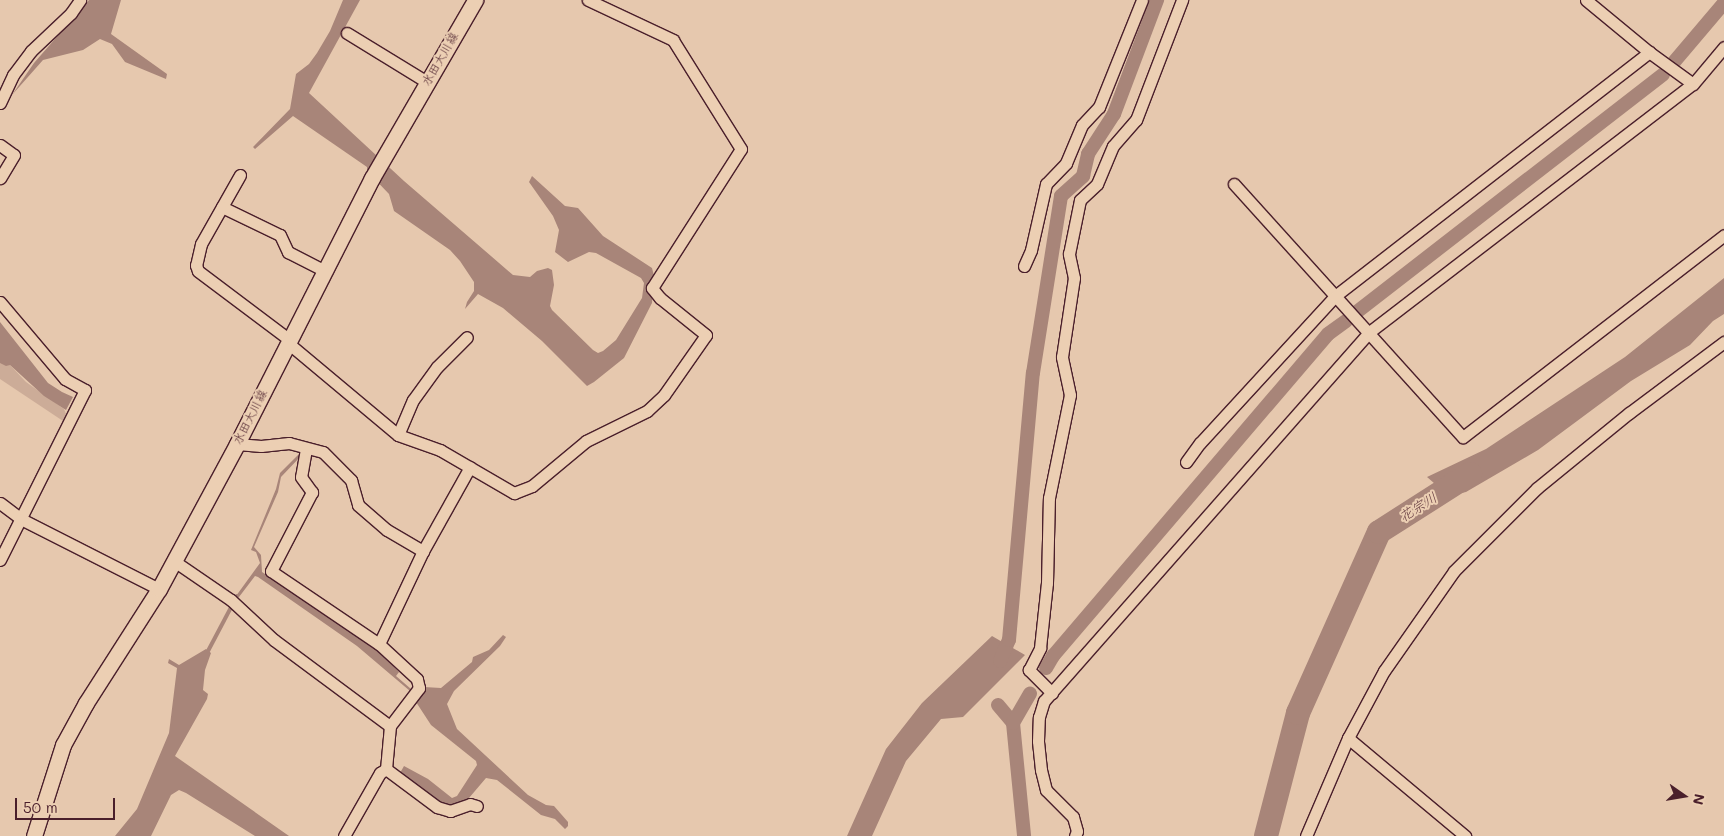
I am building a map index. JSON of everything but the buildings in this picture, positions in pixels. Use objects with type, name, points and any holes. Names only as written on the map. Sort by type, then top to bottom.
[{"type":"main road","name":"水田大川線","points":[[34,836],[63,745],[86,703],[159,589],[237,444],[372,178],[475,0]]},
{"type":"street","points":[[0,103],[13,75],[31,51],[80,0]]},
{"type":"street","points":[[240,175],[201,244],[196,265],[198,271],[289,342],[398,435],[440,450],[508,492],[519,493],[532,486],[586,441],[647,411],[664,395],[706,335],[660,298],[652,288],[741,149],[673,40],[588,0]]},
{"type":"street","points":[[1024,266],[1031,250],[1046,184],[1066,163],[1082,125],[1098,108],[1142,0]]},
{"type":"street","points":[[1052,693],[1029,670],[1040,648],[1047,583],[1048,498],[1070,395],[1062,357],[1074,278],[1069,254],[1080,200],[1097,184],[1113,146],[1136,120],[1182,0]]},
{"type":"street","points":[[1586,0],[1649,52],[1693,84]]},
{"type":"street","points":[[346,33],[427,82]]},
{"type":"street","points":[[1075,836],[1077,831],[1073,817],[1046,790],[1041,770],[1038,741],[1039,717],[1044,701],[1368,333],[1693,84],[1724,47]]},
{"type":"street","points":[[1186,462],[1200,443],[1335,296],[1649,52]]},
{"type":"street","points":[[0,145],[14,155],[0,178]]},
{"type":"street","points":[[1234,184],[1463,437],[1724,235]]},
{"type":"street","points":[[222,207],[280,235],[288,252],[325,271]]},
{"type":"street","points":[[0,302],[66,379],[85,390],[0,560]]},
{"type":"street","points":[[398,435],[413,400],[437,367],[467,337]]},
{"type":"street","points":[[1306,836],[1348,738],[1384,671],[1454,571],[1537,488],[1629,413],[1724,342]]},
{"type":"street","points":[[237,444],[260,446],[289,444],[323,452],[351,480],[358,505],[387,530],[423,551]]},
{"type":"street","points":[[306,449],[301,477],[312,492],[271,571],[379,644],[417,679],[419,688],[390,726],[386,769],[380,774],[344,836]]},
{"type":"street","points":[[379,644],[423,551],[470,467]]},
{"type":"street","points":[[0,503],[21,519],[159,589]]},
{"type":"street","points":[[174,561],[231,600],[274,640],[390,726]]},
{"type":"street","points":[[1348,738],[1465,836]]},
{"type":"street","points":[[386,769],[437,807],[450,811],[470,804],[477,806]]},
{"type":"shaded area","points":[[89,0],[121,0],[111,34],[167,74],[166,79],[125,62],[112,44],[100,39],[83,50],[43,60],[12,95],[34,63]]},
{"type":"shaded area","points":[[343,0],[360,0],[309,93],[404,181],[513,275],[530,277],[537,271],[548,268],[552,270],[554,285],[550,306],[552,310],[593,350],[598,353],[603,351],[616,340],[642,298],[644,283],[641,278],[596,253],[589,252],[568,262],[555,252],[559,230],[553,216],[529,182],[532,176],[565,206],[578,208],[603,236],[652,268],[654,276],[652,303],[624,358],[594,382],[587,386],[542,341],[503,308],[478,294],[465,309],[474,291],[474,282],[460,261],[450,250],[394,211],[389,194],[367,171],[367,167],[293,116],[255,149],[253,147],[290,109],[296,74],[309,64],[317,53],[330,31]]},
{"type":"shaded area","points":[[1724,278],[1724,314],[1713,321],[1690,345],[1631,381],[1538,450],[1466,492],[1449,496],[1427,477],[1486,449],[1625,357]]},
{"type":"shaded area","points":[[0,322],[48,383],[73,397],[66,410],[44,396],[10,365],[6,366],[0,363]]},
{"type":"shaded area","points":[[0,360],[10,365],[26,382],[64,409],[66,414],[63,421],[0,379]]},
{"type":"shaded area","points":[[299,454],[301,456],[281,477],[278,492],[254,547],[261,555],[262,572],[371,645],[399,672],[396,676],[411,689],[410,691],[357,646],[258,577],[255,576],[239,597],[236,596],[260,563],[256,552],[251,550],[276,489],[280,473]]},
{"type":"shaded area","points":[[503,635],[506,637],[500,646],[454,691],[447,704],[457,729],[528,795],[546,805],[554,806],[568,822],[568,826],[565,829],[555,819],[541,815],[497,780],[486,778],[469,798],[454,805],[438,803],[400,773],[404,766],[428,779],[452,798],[457,796],[477,765],[476,761],[431,725],[416,702],[424,687],[441,688],[472,662],[473,657],[489,650]]},
{"type":"shaded area","points":[[992,636],[1025,655],[963,717],[941,719],[906,761],[872,836],[847,836],[886,749],[922,703]]},
{"type":"shaded area","points":[[206,649],[211,653],[205,670],[203,690],[208,694],[207,699],[175,756],[289,836],[255,836],[179,790],[171,795],[151,836],[115,836],[137,809],[169,733],[177,668],[168,663],[169,659],[179,665]]},
{"type":"waterway","points":[[1000,661],[1009,640],[1033,373],[1061,196],[1083,176],[1088,154],[1114,114],[1157,0]]},
{"type":"waterway","points":[[1674,62],[1724,3]]},
{"type":"waterway","points":[[1358,311],[1663,74]]},
{"type":"waterway","points":[[1046,668],[1053,656],[1328,334],[1346,321]]},
{"type":"waterway","name":"花宗川","points":[[1266,836],[1298,713],[1379,532],[1470,474]]},
{"type":"waterway","points":[[208,651],[237,596]]},
{"type":"waterway","points":[[1013,723],[1030,694]]},
{"type":"waterway","points":[[998,705],[1013,723],[1024,836]]}]
